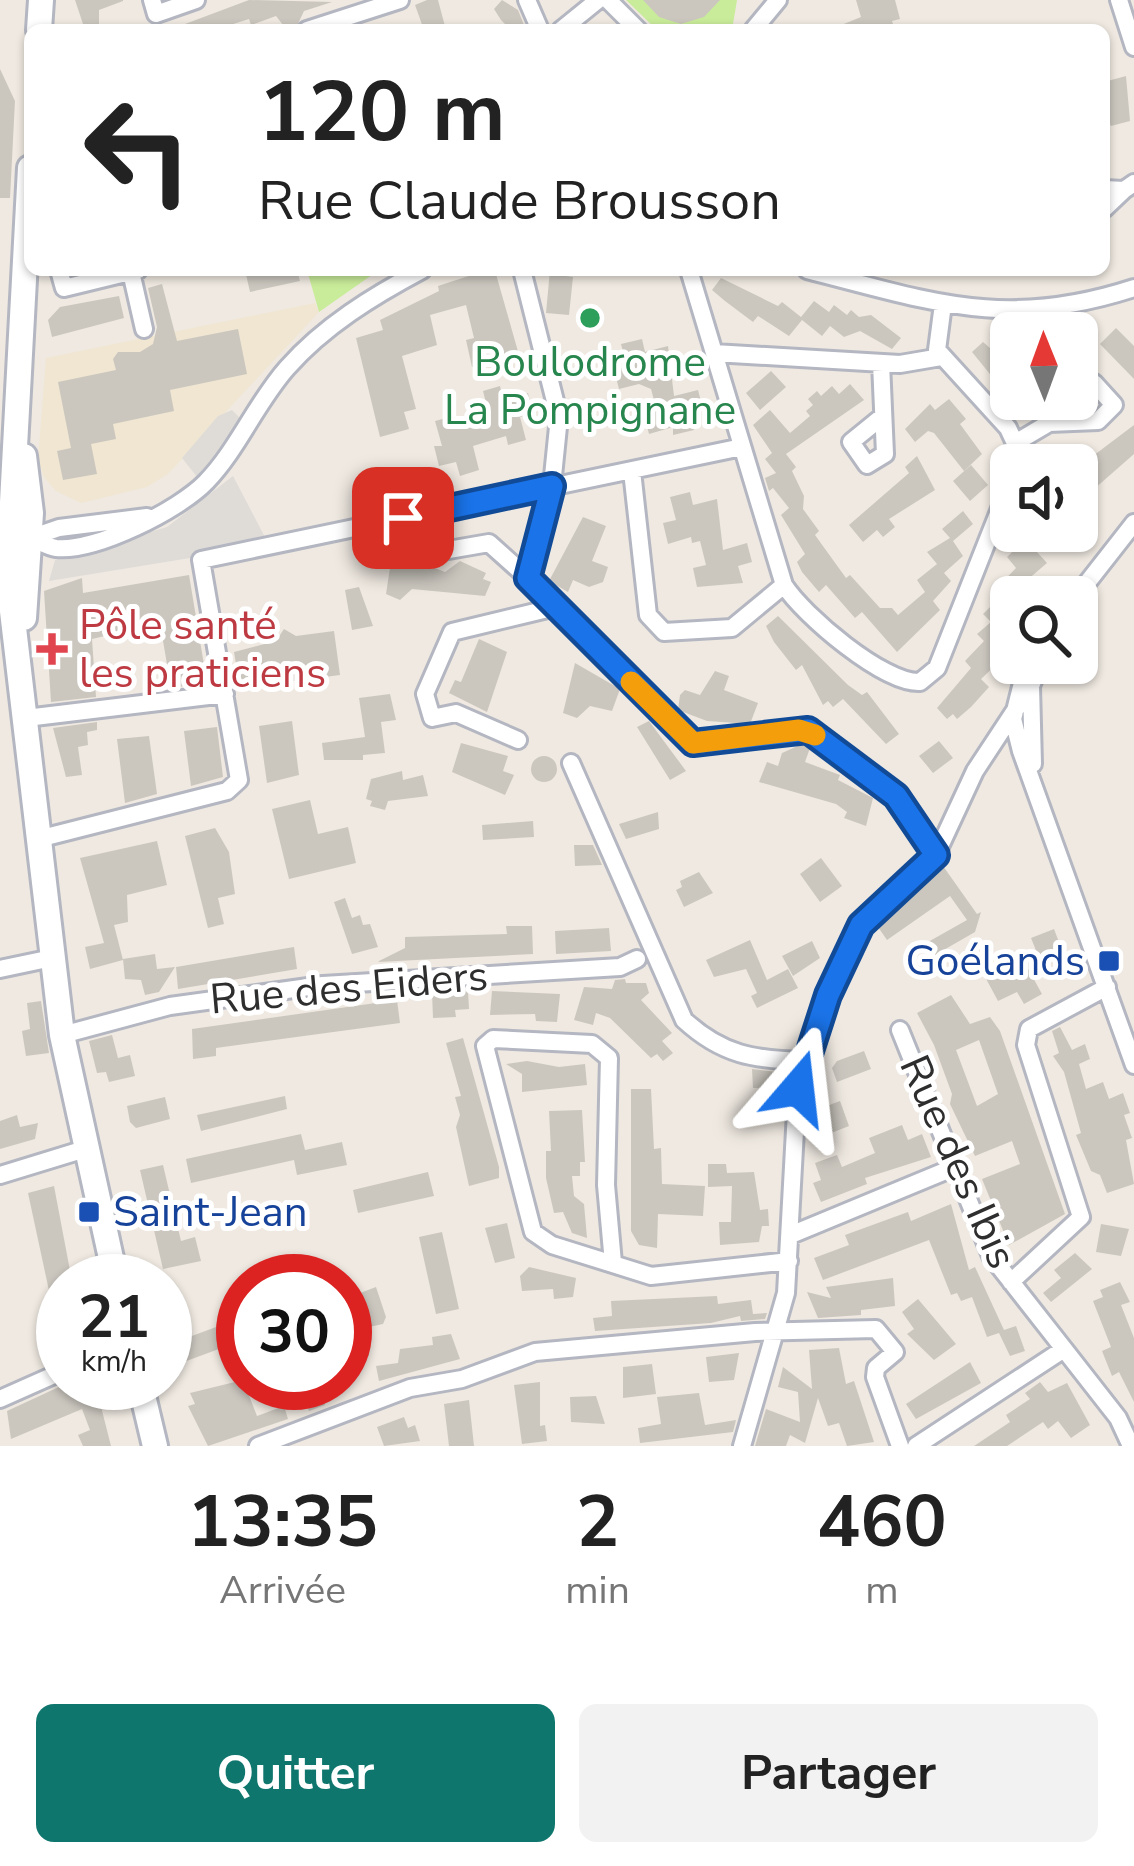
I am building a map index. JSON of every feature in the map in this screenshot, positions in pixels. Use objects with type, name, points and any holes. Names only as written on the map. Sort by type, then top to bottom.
[{"type":"main road","points":[[26,276],[18,442],[26,459],[12,538],[20,654],[62,1035],[110,1254]]},
{"type":"main road","points":[[146,1410],[154,1446]]},
{"type":"street","points":[[152,0],[156,14],[196,0]]},
{"type":"street","points":[[326,24],[400,0]]},
{"type":"street","points":[[568,24],[598,0]]},
{"type":"street","points":[[608,0],[632,24]]},
{"type":"street","points":[[757,24],[778,0]]},
{"type":"street","points":[[1119,0],[1134,47]]},
{"type":"street","points":[[61,276],[64,288],[114,276]]},
{"type":"street","points":[[136,276],[144,329]]},
{"type":"street","points":[[12,538],[148,517],[206,483],[260,401],[315,341],[366,301],[411,276]]},
{"type":"street","points":[[524,276],[560,417],[552,486],[528,578]]},
{"type":"street","points":[[690,276],[784,585],[809,617],[897,677],[924,680],[942,657],[990,535]]},
{"type":"street","points":[[855,276],[943,304],[1025,313],[1062,309],[1134,288]]},
{"type":"street","points":[[943,304],[936,344],[941,357],[1016,443],[1052,420]]},
{"type":"street","points":[[714,353],[881,363],[925,363],[941,357]]},
{"type":"street","points":[[881,363],[883,416]]},
{"type":"street","points":[[1049,423],[1098,422],[1114,403],[1098,386]]},
{"type":"street","points":[[38,839],[234,788],[239,769],[202,560],[742,447]]},
{"type":"street","points":[[632,471],[648,615],[664,632],[732,628],[784,585]]},
{"type":"street","points":[[1092,576],[1134,523]]},
{"type":"street","points":[[437,552],[488,543],[693,743],[808,730],[896,796],[936,855]]},
{"type":"street","points":[[518,740],[456,713],[432,718],[425,694],[452,632],[556,608]]},
{"type":"street","points":[[1022,684],[1013,718],[1021,751],[1134,1065]]},
{"type":"street","points":[[742,1446],[786,1293],[793,1234],[797,1094],[828,995],[861,925],[936,855],[975,771],[1031,686]]},
{"type":"street","points":[[1031,686],[1035,782]]},
{"type":"street","points":[[26,718],[225,694]]},
{"type":"street","points":[[988,757],[1021,751]]},
{"type":"street","points":[[572,763],[684,1021],[710,1044],[738,1056],[805,1061]]},
{"type":"street","points":[[0,969],[52,958]]},
{"type":"street","name":"Rue des Eiders","points":[[62,1035],[170,1006],[323,985],[620,967],[637,959]]},
{"type":"street","points":[[1011,1282],[1081,1217],[1026,1045],[1028,1029],[1107,986]]},
{"type":"street","name":"Rue des Ibis","points":[[900,1030],[991,1256],[1118,1418],[1130,1446]]},
{"type":"street","points":[[613,1263],[606,1185],[609,1058],[592,1044],[493,1039],[485,1046],[533,1232],[552,1245],[651,1276],[789,1261]]},
{"type":"street","points":[[0,1174],[85,1149]]},
{"type":"street","points":[[793,1234],[955,1168]]},
{"type":"street","points":[[258,1446],[410,1388],[462,1378],[535,1352],[575,1360],[755,1332],[771,1336],[876,1329],[895,1352],[876,1368],[875,1377],[900,1446]]},
{"type":"street","points":[[916,1446],[1064,1348]]},
{"type":"street","points":[[0,1399],[36,1383]]},
{"type":"shaded area","points":[[315,303],[319,312],[168,474],[147,487],[81,503],[56,491],[44,477],[38,460],[46,358]]},
{"type":"shaded area","points":[[232,410],[241,419],[211,467],[198,478],[182,458],[218,416]]},
{"type":"shaded area","points":[[233,476],[269,545],[49,581],[55,560],[167,527]]},
{"type":"green space","points":[[626,0],[737,0],[733,24],[651,24]]},
{"type":"green space","points":[[309,276],[370,276],[319,312]]},
{"type":"building","points":[[75,0],[123,0],[99,10],[99,24],[83,24]]},
{"type":"building","points":[[249,0],[332,2],[304,11],[298,24],[282,24],[276,16],[254,24],[249,19],[233,24],[185,24]]},
{"type":"building","points":[[438,0],[444,24],[422,24],[415,5]]},
{"type":"building","points":[[502,0],[518,10],[524,24],[505,24],[494,9]]},
{"type":"building","points":[[643,0],[720,0],[704,17],[681,24],[659,17]]},
{"type":"building","points":[[856,0],[895,0],[900,19],[893,24],[844,24],[861,17]]},
{"type":"building","points":[[0,69],[15,101],[10,198],[0,198]]},
{"type":"building","points":[[1126,76],[1130,121],[1111,126],[1110,124],[1110,80]]},
{"type":"building","points":[[246,276],[299,276],[300,281],[250,292]]},
{"type":"building","points":[[469,276],[497,276],[519,355],[472,367],[466,340],[474,338],[466,305],[430,315],[437,345],[402,356],[416,409],[404,412],[409,429],[380,437],[356,338],[383,330],[380,320],[439,291],[438,286]]},
{"type":"building","points":[[549,276],[573,277],[569,315],[546,313]]},
{"type":"building","points":[[721,278],[778,306],[782,302],[801,317],[814,301],[829,312],[834,305],[847,315],[851,310],[859,317],[871,315],[901,338],[892,349],[860,331],[844,337],[830,326],[822,336],[802,320],[789,336],[758,316],[753,322],[712,290]]},
{"type":"building","points":[[162,284],[177,341],[238,329],[247,374],[170,390],[174,411],[113,424],[116,439],[91,444],[97,474],[63,480],[57,451],[71,448],[58,382],[116,370],[113,359],[118,352],[140,352],[153,344],[157,327],[148,288]]},
{"type":"building","points":[[119,296],[124,318],[52,337],[48,320],[60,307]]},
{"type":"building","points":[[1116,328],[1134,346],[1134,379],[1100,344]]},
{"type":"building","points":[[642,339],[645,352],[668,346],[674,396],[698,390],[703,409],[689,413],[694,430],[673,435],[673,427],[649,434],[644,415],[657,411],[651,389],[639,384],[619,389],[614,370],[627,367],[621,344]]},
{"type":"building","points":[[983,342],[990,348],[990,374],[972,352]]},
{"type":"building","points":[[771,371],[786,387],[760,410],[746,393]]},
{"type":"building","points":[[850,384],[864,400],[786,454],[796,467],[792,471],[804,496],[803,509],[819,531],[815,535],[846,578],[850,575],[880,608],[892,608],[898,615],[925,592],[917,580],[937,564],[927,552],[950,538],[942,529],[963,511],[973,524],[953,541],[963,556],[944,573],[951,581],[933,601],[940,610],[897,652],[862,612],[855,618],[826,585],[819,592],[802,572],[797,562],[805,554],[781,515],[789,508],[773,488],[769,491],[765,478],[776,473],[765,459],[772,453],[753,425],[770,410],[790,433],[810,416],[806,411],[813,405],[808,399],[817,391],[821,396],[832,386],[839,394]]},
{"type":"building","points":[[500,386],[503,399],[528,393],[533,413],[520,417],[526,440],[508,445],[506,436],[473,446],[479,470],[460,476],[456,462],[439,466],[434,446],[442,446],[435,421],[454,416],[458,429],[483,423],[482,416],[488,411],[483,391]]},
{"type":"building","points":[[949,399],[966,419],[960,424],[982,454],[964,471],[934,433],[928,431],[915,442],[905,429],[930,404],[935,410]]},
{"type":"building","points":[[1134,425],[1134,454],[1098,486],[1098,452]]},
{"type":"building","points":[[917,456],[935,490],[889,519],[895,527],[883,537],[877,530],[863,542],[849,525],[909,473],[905,467]]},
{"type":"building","points":[[971,465],[988,485],[970,501],[953,481]]},
{"type":"building","points":[[430,468],[435,492],[395,500],[389,479]]},
{"type":"building","points":[[690,492],[693,505],[717,499],[723,550],[747,543],[752,562],[738,566],[743,583],[697,587],[693,568],[706,565],[700,541],[692,543],[691,537],[668,544],[663,523],[676,520],[670,497]]},
{"type":"building","points":[[583,517],[606,526],[592,561],[608,567],[603,582],[589,587],[573,580],[568,592],[549,581]]},
{"type":"building","points":[[372,545],[394,551],[397,545],[410,551],[414,560],[445,572],[460,561],[486,573],[483,579],[491,582],[485,596],[412,589],[400,600],[386,594],[391,561]]},
{"type":"building","points":[[1012,552],[1037,552],[1047,563],[1032,576],[1008,576],[1016,568],[1007,557]]},
{"type":"building","points":[[189,575],[207,683],[171,688],[160,623],[92,639],[96,697],[51,702],[44,591],[82,578],[83,593]]},
{"type":"building","points":[[359,587],[373,626],[352,630],[345,590]]},
{"type":"building","points":[[778,616],[848,685],[862,695],[867,692],[899,734],[886,744],[843,699],[833,707],[828,701],[823,705],[802,665],[796,670],[774,642],[766,626]]},
{"type":"building","points":[[990,623],[990,670],[981,679],[989,687],[957,719],[953,714],[947,719],[937,708],[971,668],[965,661],[984,641],[977,634]]},
{"type":"building","points":[[284,629],[296,636],[334,631],[340,675],[240,688],[234,652],[276,641]]},
{"type":"building","points":[[479,639],[507,652],[487,712],[449,693],[455,680],[461,682]]},
{"type":"building","points":[[575,663],[620,689],[612,711],[590,706],[577,718],[563,713]]},
{"type":"building","points":[[715,671],[729,676],[724,690],[758,703],[750,724],[707,721],[678,710],[680,695],[685,690],[700,695]]},
{"type":"building","points":[[390,694],[396,720],[381,722],[385,753],[363,755],[363,760],[324,760],[322,743],[365,737],[359,698]]},
{"type":"building","points":[[292,721],[299,775],[267,783],[259,726]]},
{"type":"building","points":[[649,721],[686,771],[670,780],[637,727]]},
{"type":"building","points":[[97,722],[97,730],[87,732],[88,745],[78,747],[82,775],[66,777],[53,728]]},
{"type":"building","points":[[217,727],[223,777],[191,786],[184,731]]},
{"type":"building","points":[[149,736],[157,794],[125,803],[117,739]]},
{"type":"building","points":[[939,741],[953,758],[933,773],[919,756]]},
{"type":"building","points":[[461,743],[508,756],[503,771],[514,775],[505,795],[452,772]]},
{"type":"building","points":[[802,744],[810,748],[805,762],[840,775],[838,780],[873,798],[866,826],[844,818],[847,812],[836,804],[759,782],[767,762],[778,766],[782,753]]},
{"type":"building","points":[[544,756],[557,769],[544,782],[531,769]]},
{"type":"building","points":[[402,771],[403,780],[423,775],[428,796],[388,801],[385,810],[370,806],[372,801],[366,799],[371,779]]},
{"type":"building","points":[[310,800],[318,834],[348,827],[356,863],[289,879],[272,809]]},
{"type":"building","points":[[658,812],[659,829],[626,839],[619,824]]},
{"type":"building","points":[[533,821],[534,837],[483,840],[482,825]]},
{"type":"building","points":[[215,828],[229,852],[235,894],[218,898],[224,924],[208,928],[185,836]]},
{"type":"building","points":[[157,841],[167,885],[127,895],[128,922],[114,925],[123,960],[90,969],[85,947],[104,943],[80,858]]},
{"type":"building","points":[[574,845],[593,845],[602,865],[575,866]]},
{"type":"building","points":[[821,858],[842,886],[820,902],[800,874]]},
{"type":"building","points":[[943,866],[977,914],[981,912],[975,932],[935,955],[928,942],[967,920],[950,896],[887,940],[878,927]]},
{"type":"building","points":[[699,872],[713,893],[684,907],[676,890],[682,887],[680,881]]},
{"type":"building","points":[[345,898],[352,918],[360,915],[363,925],[370,924],[378,947],[352,954],[334,902]]},
{"type":"building","points":[[506,926],[532,926],[533,954],[377,962],[405,948],[405,937],[507,934]]},
{"type":"building","points":[[609,928],[611,951],[556,954],[555,931]]},
{"type":"building","points":[[1054,929],[1065,958],[1041,963],[1031,938]]},
{"type":"building","points":[[750,940],[767,980],[788,969],[798,988],[757,1008],[751,996],[757,993],[746,969],[714,977],[706,960]]},
{"type":"building","points":[[812,941],[820,958],[793,976],[782,956]]},
{"type":"building","points":[[294,947],[297,969],[178,989],[176,967]]},
{"type":"building","points":[[155,954],[157,969],[175,967],[159,992],[145,995],[141,980],[125,979],[123,959]]},
{"type":"building","points":[[1002,965],[1006,972],[1026,965],[1042,994],[1024,1004],[1017,992],[998,1001],[984,975]]},
{"type":"building","points":[[615,980],[626,983],[646,983],[649,993],[641,1000],[672,1033],[662,1041],[673,1053],[663,1061],[657,1054],[651,1058],[610,1018],[596,1013],[593,1025],[574,1020],[584,987],[612,989]]},
{"type":"building","points":[[468,991],[469,1009],[455,1010],[456,1017],[433,1018],[432,993]]},
{"type":"building","points":[[492,991],[560,994],[557,1022],[536,1021],[535,1014],[490,1015]]},
{"type":"building","points":[[951,995],[970,1024],[990,1017],[1000,1031],[1065,1214],[1009,1245],[982,1179],[1020,1164],[1012,1141],[975,1156],[950,1104],[952,1094],[934,1045],[917,1013]],"holes":[[[979,1040],[998,1094],[977,1106],[956,1050]]]},
{"type":"building","points":[[397,1000],[400,1023],[216,1048],[216,1056],[193,1059],[192,1029]]},
{"type":"building","points":[[41,1001],[49,1053],[26,1056],[22,1031],[30,1029],[27,1003]]},
{"type":"building","points":[[1060,1027],[1072,1050],[1085,1044],[1090,1059],[1079,1064],[1086,1089],[1103,1082],[1109,1099],[1123,1093],[1130,1113],[1124,1115],[1132,1138],[1126,1140],[1134,1184],[1107,1193],[1100,1175],[1091,1171],[1076,1135],[1081,1133],[1064,1072],[1053,1056],[1059,1053],[1052,1031]]},
{"type":"building","points":[[112,1035],[118,1058],[130,1055],[135,1076],[109,1082],[106,1072],[97,1073],[89,1041]]},
{"type":"building","points":[[463,1038],[499,1167],[499,1178],[469,1186],[456,1127],[460,1115],[455,1097],[461,1096],[446,1043]]},
{"type":"building","points":[[864,1051],[871,1069],[837,1082],[832,1068],[837,1061]]},
{"type":"building","points":[[527,1061],[559,1067],[585,1064],[587,1085],[522,1092],[522,1074],[506,1064]]},
{"type":"building","points":[[752,1069],[786,1073],[786,1087],[753,1088]]},
{"type":"building","points":[[631,1089],[651,1089],[654,1149],[661,1148],[662,1184],[705,1186],[703,1216],[658,1214],[657,1248],[639,1245],[631,1231]]},
{"type":"building","points":[[285,1096],[287,1109],[201,1131],[197,1115]]},
{"type":"building","points":[[165,1097],[170,1119],[136,1128],[130,1122],[127,1106]]},
{"type":"building","points":[[840,1101],[849,1126],[826,1135],[816,1110]]},
{"type":"building","points":[[582,1110],[585,1162],[580,1162],[580,1176],[572,1176],[574,1196],[584,1204],[587,1238],[572,1233],[563,1212],[554,1213],[546,1178],[546,1151],[551,1151],[549,1111]]},
{"type":"building","points":[[17,1115],[20,1127],[38,1123],[35,1139],[0,1149],[0,1121]]},
{"type":"building","points":[[902,1125],[908,1140],[922,1134],[931,1157],[865,1178],[867,1184],[821,1202],[813,1183],[821,1180],[815,1163],[837,1155],[842,1167],[875,1153],[869,1138]]},
{"type":"building","points":[[301,1134],[305,1150],[342,1142],[347,1165],[297,1175],[294,1160],[191,1183],[186,1159]]},
{"type":"building","points":[[708,1164],[726,1164],[727,1173],[754,1172],[760,1210],[768,1209],[769,1226],[762,1226],[759,1242],[720,1245],[719,1222],[731,1222],[732,1186],[708,1187]]},
{"type":"building","points":[[163,1165],[181,1241],[195,1237],[201,1261],[192,1263],[192,1254],[160,1254],[140,1170]]},
{"type":"building","points":[[428,1172],[434,1196],[358,1213],[353,1190]]},
{"type":"building","points":[[54,1186],[67,1254],[41,1254],[28,1193]]},
{"type":"building","points":[[951,1204],[969,1270],[975,1267],[1004,1330],[1016,1326],[1025,1351],[1010,1356],[999,1333],[987,1337],[972,1297],[961,1301],[957,1293],[951,1295],[929,1240],[823,1280],[814,1258],[849,1245],[845,1235],[908,1212],[911,1221]]},
{"type":"building","points":[[507,1223],[515,1258],[495,1263],[485,1228]]},
{"type":"building","points":[[1101,1224],[1129,1229],[1121,1256],[1096,1252]]},
{"type":"building","points":[[442,1232],[459,1309],[436,1314],[419,1237]]},
{"type":"building","points":[[1075,1253],[1092,1269],[1051,1302],[1043,1293],[1061,1278],[1054,1270]]},
{"type":"building","points":[[529,1267],[576,1278],[573,1297],[554,1299],[553,1289],[522,1291],[520,1276]]},
{"type":"building","points":[[893,1278],[895,1306],[861,1310],[861,1315],[818,1318],[807,1292],[831,1298],[826,1287]]},
{"type":"building","points":[[1120,1282],[1130,1302],[1121,1305],[1134,1338],[1134,1402],[1119,1372],[1112,1376],[1102,1351],[1111,1347],[1093,1301],[1103,1297],[1100,1290]]},
{"type":"building","points":[[376,1287],[386,1317],[383,1324],[372,1326],[372,1288]]},
{"type":"building","points":[[717,1296],[718,1304],[751,1300],[753,1314],[767,1313],[765,1319],[741,1321],[740,1316],[711,1323],[595,1331],[593,1318],[612,1316],[611,1301]]},
{"type":"building","points":[[918,1299],[956,1344],[934,1360],[907,1334],[914,1329],[902,1312]]},
{"type":"building","points":[[216,1327],[216,1350],[192,1359],[192,1336]]},
{"type":"building","points":[[451,1334],[460,1359],[379,1381],[376,1366],[398,1363],[400,1349],[433,1345],[432,1337]]},
{"type":"building","points":[[839,1348],[846,1384],[854,1381],[874,1442],[847,1446],[839,1423],[828,1426],[818,1398],[805,1443],[790,1435],[786,1446],[755,1446],[766,1409],[800,1422],[798,1392],[778,1387],[783,1367],[812,1389],[809,1350]]},
{"type":"building","points":[[739,1353],[734,1380],[709,1382],[706,1357]]},
{"type":"building","points":[[970,1362],[981,1383],[916,1419],[906,1404]]},
{"type":"building","points":[[652,1364],[656,1394],[623,1398],[623,1367]]},
{"type":"building","points":[[540,1382],[540,1426],[545,1425],[547,1441],[522,1444],[514,1385]]},
{"type":"building","points":[[1040,1382],[1048,1392],[1067,1383],[1090,1425],[1071,1438],[1058,1421],[1048,1429],[1043,1422],[1007,1446],[974,1446],[1010,1422],[1006,1415],[1030,1399],[1025,1393]]},
{"type":"building","points":[[216,1387],[216,1410],[255,1410],[257,1416],[285,1410],[288,1419],[208,1446],[190,1410],[195,1404],[192,1393]]},
{"type":"building","points":[[699,1393],[705,1425],[736,1420],[733,1432],[640,1443],[638,1428],[661,1424],[657,1397]]},
{"type":"building","points":[[596,1396],[605,1424],[571,1422],[570,1397]]},
{"type":"building","points":[[36,1398],[36,1410],[80,1410],[11,1439],[7,1411]]},
{"type":"building","points":[[469,1400],[474,1446],[449,1446],[444,1404]]},
{"type":"building","points":[[82,1410],[102,1410],[111,1446],[83,1446],[78,1435],[90,1430]]},
{"type":"building","points":[[404,1417],[408,1428],[415,1425],[420,1441],[384,1446],[377,1427]]},
{"type":"slow traffic","points":[[631,682],[693,743],[799,730],[815,735]]},
{"type":"place","name":"Boulodrome La Pompignane","points":[[590,318]]},
{"type":"place","name":"Pôle santé les praticiens","points":[[52,649]]},
{"type":"place","name":"Goélands","points":[[1109,961]]},
{"type":"place","name":"Saint-Jean","points":[[89,1212]]},
{"type":"route","points":[[403,518],[552,486],[528,578],[693,743],[808,730],[901,801],[936,855],[861,925],[828,995],[798,1088]]}]
